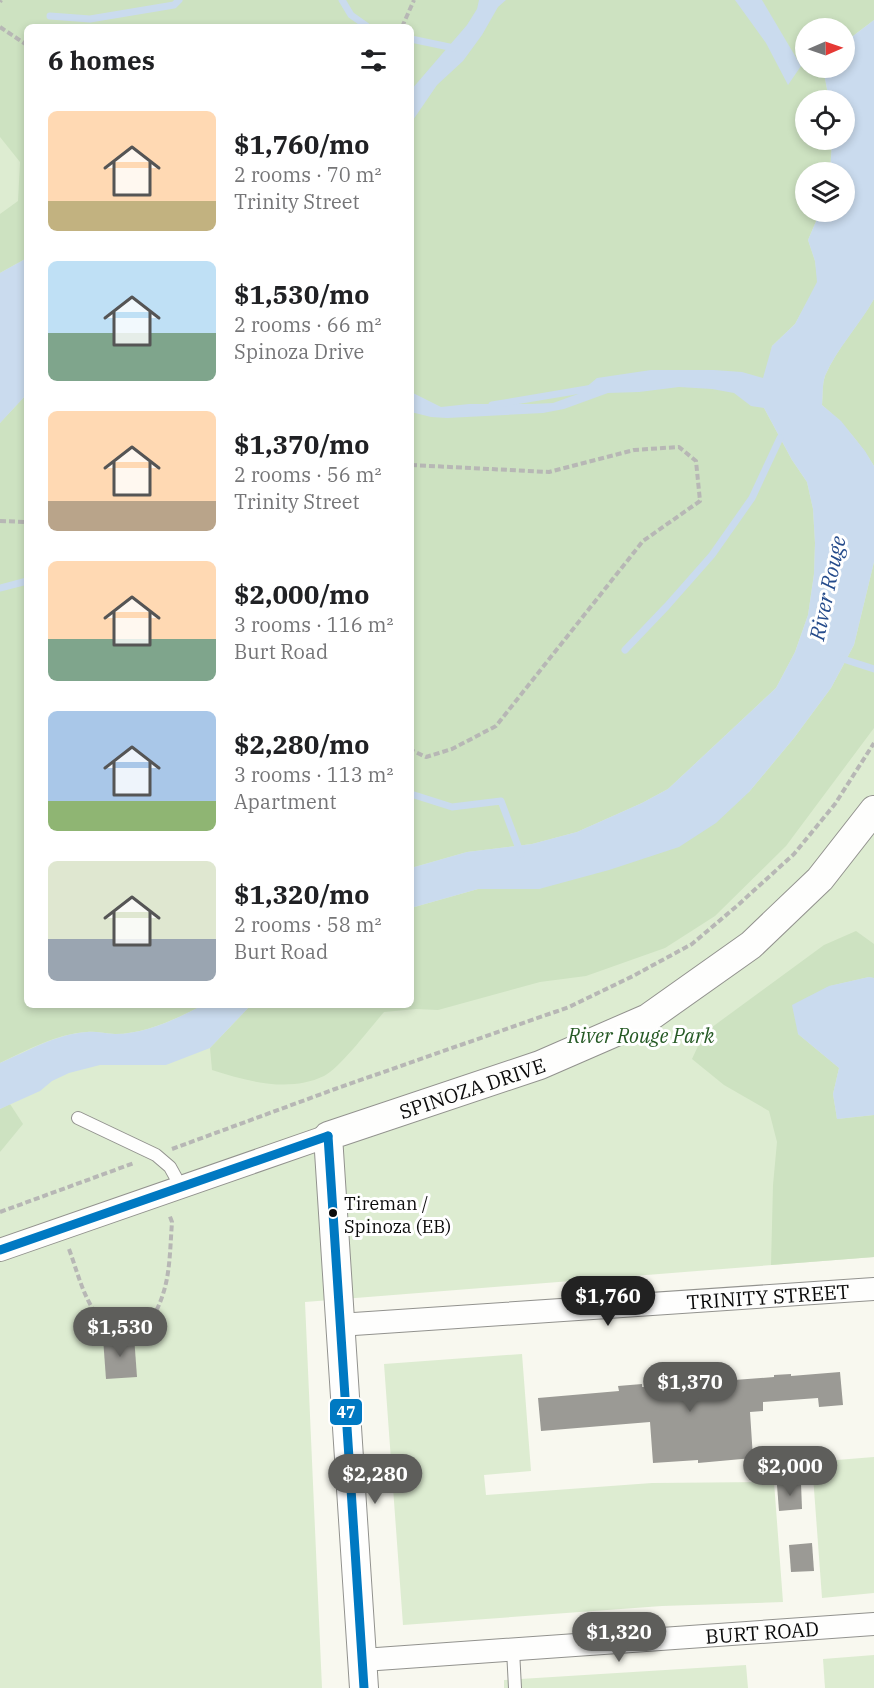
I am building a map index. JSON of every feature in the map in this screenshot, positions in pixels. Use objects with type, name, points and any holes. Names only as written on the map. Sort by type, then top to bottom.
[{"type":"street","name":"SPINOZA DRIVE","points":[[0,1250],[540,1065],[648,1018],[751,945],[820,879],[874,810]]},
{"type":"street","points":[[328,1136],[363,1674]]},
{"type":"street","name":"TRINITY STREET","points":[[339,1325],[874,1289]]},
{"type":"street","name":"BURT ROAD","points":[[363,1674],[513,1650],[874,1624]]},
{"type":"lane","points":[[78,1118],[156,1155],[170,1167],[172,1190]]},
{"type":"lane","points":[[513,1650],[515,1688]]},
{"type":"path","points":[[403,24],[414,0]]},
{"type":"path","points":[[0,27],[24,43]]},
{"type":"path","points":[[414,465],[549,472],[634,450],[679,447],[696,461],[700,501],[643,541],[496,726],[452,749],[426,757],[414,751]]},
{"type":"path","points":[[0,521],[24,522]]},
{"type":"path","points":[[0,1212],[335,1089],[569,1007],[633,976],[692,944],[794,854],[835,804],[874,743]]},
{"type":"path","points":[[61,1229],[78,1279],[93,1312],[105,1324],[148,1325],[159,1308],[168,1280],[172,1190]]},
{"type":"green space","name":"River Rouge Park","points":[[0,0],[874,0],[874,1257],[305,1302],[322,1688],[0,1688]]},
{"type":"green space","points":[[0,0],[874,0],[874,20],[855,34],[855,18],[795,18],[795,78],[825,78],[827,90],[795,90],[795,150],[831,150],[831,162],[795,162],[795,222],[816,222],[808,240],[815,261],[818,282],[795,324],[772,346],[764,408],[792,460],[807,482],[813,509],[815,543],[814,574],[808,615],[795,652],[776,688],[668,789],[642,803],[577,832],[532,844],[467,852],[414,867],[414,24],[24,24],[24,260],[0,273],[0,214],[18,201],[20,162],[0,137]]},
{"type":"green space","points":[[874,299],[874,466],[851,433],[822,405],[825,376]]},
{"type":"green space","points":[[24,397],[24,1008],[197,1008],[149,1029],[115,1034],[87,1032],[64,1036],[42,1043],[0,1063],[0,423]]},
{"type":"green space","points":[[874,562],[874,728],[786,846],[715,916],[665,948],[586,976],[540,982],[438,1010],[416,1009],[384,1012],[331,1072],[311,1081],[297,1084],[268,1084],[212,1070],[210,1048],[248,1008],[414,1008],[414,907],[478,889],[539,889],[749,792],[794,738],[831,688],[854,645]]},
{"type":"green space","points":[[856,931],[874,944],[874,978],[869,977],[830,986],[798,1034],[839,1068],[833,1094],[837,1119],[874,1115],[874,1257],[771,1265],[773,1185],[777,1142],[769,1111],[724,1085],[692,1059],[704,1033],[824,945]]},
{"type":"green space","points":[[10,1104],[23,1124],[0,1152],[0,1109]]},
{"type":"green space","points":[[522,1354],[531,1471],[484,1475],[486,1495],[652,1483],[774,1482],[783,1602],[662,1606],[403,1625],[384,1364]]},
{"type":"green space","points":[[874,1457],[874,1593],[822,1598],[812,1462]]},
{"type":"green space","points":[[874,1655],[874,1688],[825,1688],[823,1659]]},
{"type":"green space","points":[[746,1665],[748,1688],[504,1688],[504,1680]]},
{"type":"water","points":[[479,0],[506,0],[498,7],[482,35],[463,61],[437,85],[414,119],[414,87],[467,25],[477,9]]},
{"type":"water","points":[[735,0],[762,0],[795,56],[795,75],[788,85],[766,43]]},
{"type":"water","name":"River Rouge","points":[[874,20],[874,299],[825,376],[822,405],[841,421],[874,466],[874,562],[854,645],[831,688],[794,738],[749,792],[716,823],[679,847],[609,870],[539,889],[478,889],[414,907],[414,867],[467,852],[532,844],[577,832],[668,789],[776,688],[795,652],[808,615],[814,574],[815,543],[813,509],[807,482],[792,460],[764,408],[751,406],[734,393],[679,387],[608,393],[564,409],[543,413],[447,418],[414,413],[414,394],[441,407],[469,404],[532,404],[553,403],[578,394],[597,378],[651,370],[742,372],[763,378],[772,346],[795,324],[817,282],[815,261],[808,240],[816,222],[855,222],[855,162],[831,162],[831,150],[855,150],[855,90],[827,90],[825,78],[855,78],[855,34]]},
{"type":"water","points":[[24,260],[24,397],[0,423],[0,273]]},
{"type":"water","points":[[869,977],[874,978],[874,1115],[837,1119],[833,1094],[839,1068],[798,1034],[792,1005],[829,986]]},
{"type":"water","points":[[197,1008],[248,1008],[210,1048],[166,1065],[100,1065],[69,1073],[52,1081],[40,1091],[0,1109],[0,1063],[42,1044],[76,1033],[126,1033],[149,1029]]},
{"type":"building","points":[[134,1336],[137,1377],[106,1379],[103,1338]]},
{"type":"building","points":[[840,1372],[843,1405],[819,1407],[818,1398],[763,1402],[763,1411],[750,1412],[753,1458],[698,1463],[698,1460],[653,1463],[650,1422],[541,1431],[538,1398],[619,1391],[618,1386],[642,1384],[642,1387],[774,1377],[774,1375]]},
{"type":"building","points":[[801,1483],[802,1509],[779,1511],[777,1485]]},
{"type":"building","points":[[812,1543],[814,1571],[791,1572],[789,1545]]},
{"type":"waterway","points":[[50,16],[90,19],[174,5],[179,0]]},
{"type":"waterway","points":[[342,0],[351,15],[364,24]]},
{"type":"waterway","points":[[414,40],[454,48]]},
{"type":"waterway","points":[[492,405],[593,388]]},
{"type":"waterway","points":[[625,650],[712,555],[752,498],[780,438]]},
{"type":"waterway","points":[[0,588],[24,582]]},
{"type":"waterway","points":[[843,659],[874,669]]},
{"type":"waterway","points":[[414,795],[452,807],[501,801],[521,854]]},
{"type":"transit line","name":"47","points":[[328,1136],[364,1688]]},
{"type":"transit line","name":"47","points":[[0,1250],[328,1136]]},
{"type":"place","name":"Tireman / Spinoza (EB)","points":[[333,1213]]}]
